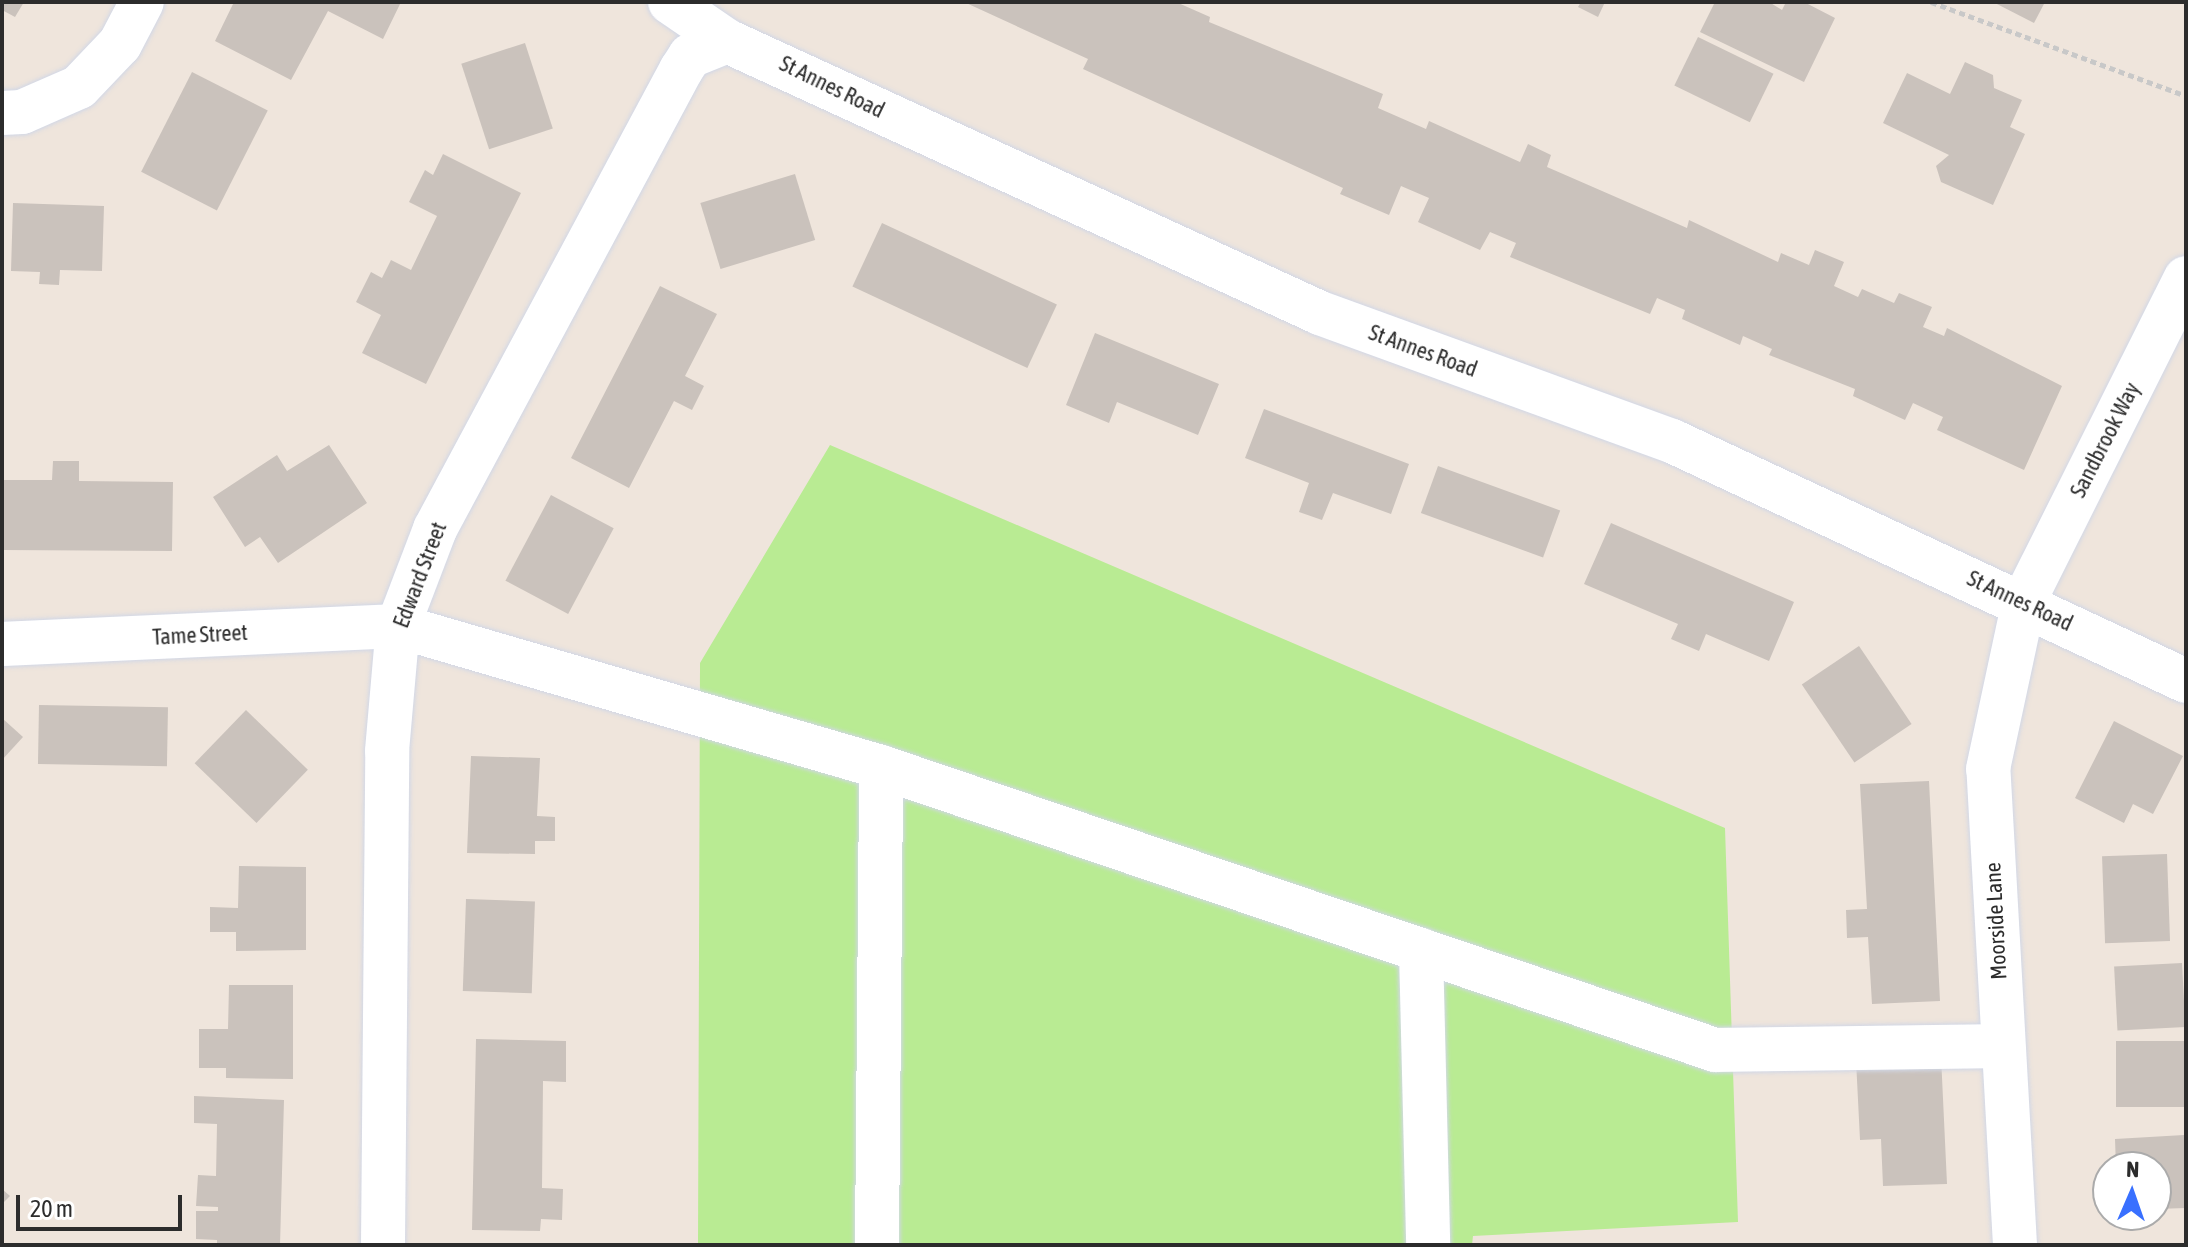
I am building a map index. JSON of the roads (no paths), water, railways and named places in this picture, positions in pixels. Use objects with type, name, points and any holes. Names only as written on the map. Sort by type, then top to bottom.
[{"type":"street","points":[[2,113],[22,112],[79,87],[120,44],[142,2]]},
{"type":"street","name":"St Annes Road","points":[[670,2],[727,41],[1320,313],[1672,441],[2024,601],[2186,681]]},
{"type":"street","name":"Edward Street","points":[[383,1245],[387,751],[398,626],[435,529],[681,70],[690,56],[727,41]]},
{"type":"street","name":"Sandbrook Way","points":[[2024,601],[2186,278]]},
{"type":"street","name":"Moorside Lane","points":[[2015,1245],[1988,769],[2024,601]]},
{"type":"street","name":"Tame Street","points":[[2,644],[398,626],[881,767],[1715,1050],[2003,1046]]},
{"type":"street","points":[[877,1245],[881,767]]},
{"type":"street","points":[[1421,950],[1428,1245]]}]
